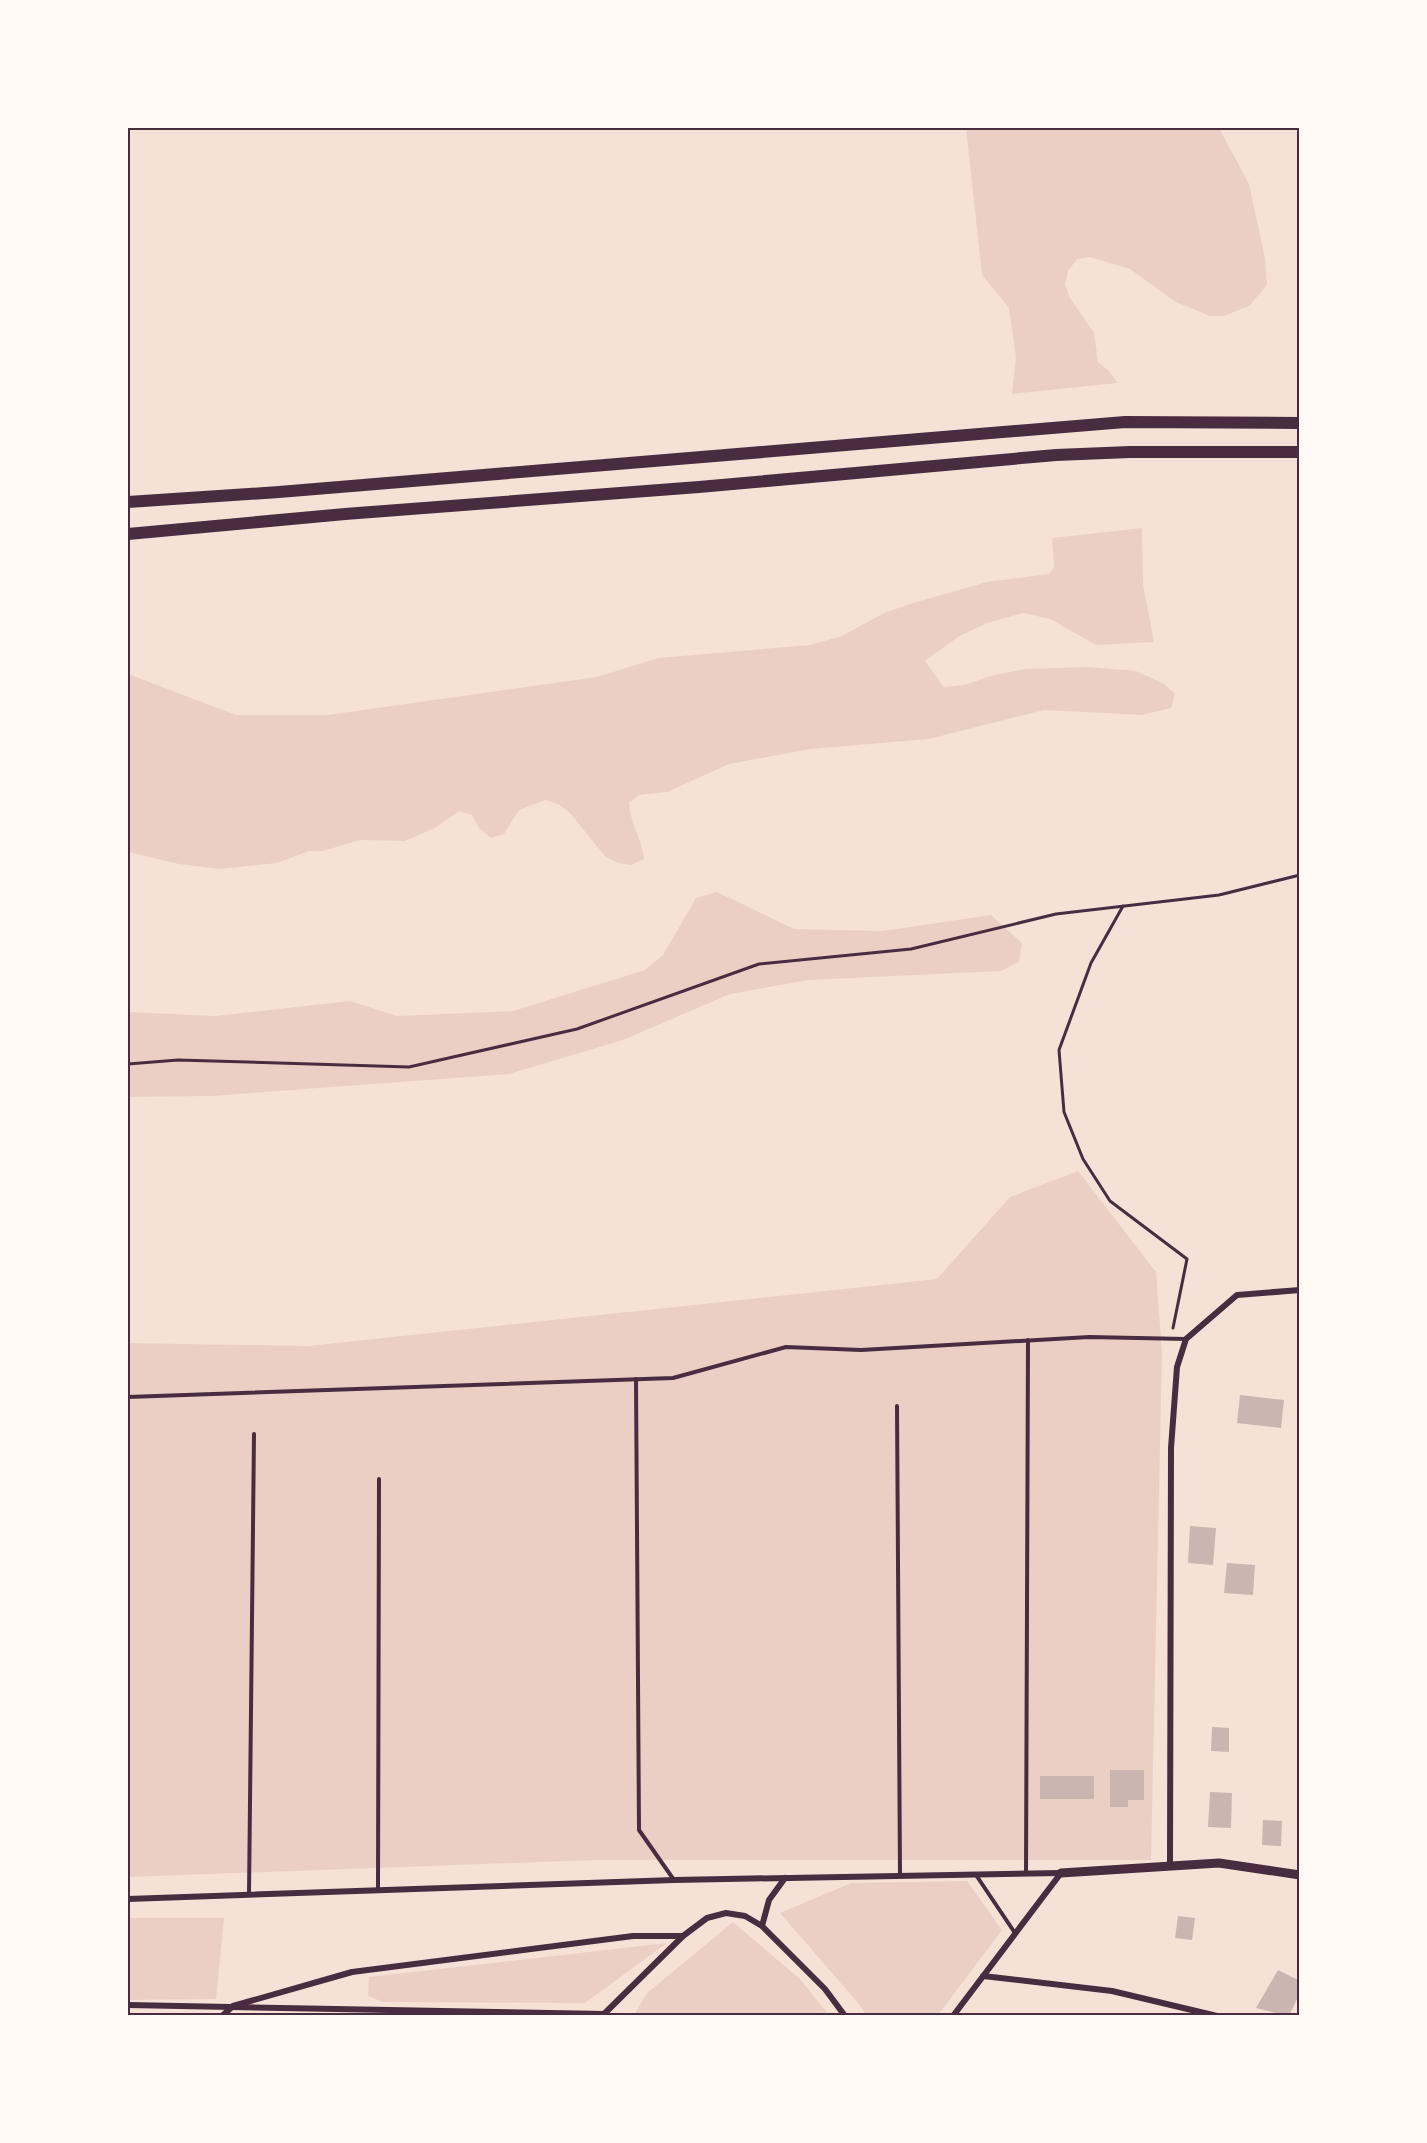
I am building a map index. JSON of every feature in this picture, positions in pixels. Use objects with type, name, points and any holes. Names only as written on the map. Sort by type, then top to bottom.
[{"type":"main road","points":[[128,502],[279,492],[1125,422],[1299,423]]},
{"type":"main road","points":[[128,534],[1056,455],[1140,452],[1299,452]]},
{"type":"street","points":[[1170,1867],[1171,1448],[1177,1367],[1186,1338],[1237,1295],[1299,1290]]},
{"type":"street","points":[[128,1899],[674,1880],[1061,1873],[1219,1863],[1299,1875]]},
{"type":"street","points":[[953,2016],[1061,1873]]},
{"type":"street","points":[[762,1926],[769,1900],[785,1878]]},
{"type":"street","points":[[128,2005],[604,2015],[683,1936],[707,1918],[726,1913],[745,1916],[762,1926],[825,1989],[844,2016]]},
{"type":"street","points":[[222,2016],[233,2006],[352,1972],[633,1936],[683,1936]]},
{"type":"street","points":[[982,1976],[1112,1991],[1217,2016]]},
{"type":"lane","points":[[128,1396],[672,1378],[786,1347],[861,1350],[1089,1337],[1186,1338]]},
{"type":"lane","points":[[1026,1873],[1028,1340]]},
{"type":"lane","points":[[636,1379],[639,1830],[674,1880]]},
{"type":"lane","points":[[897,1406],[900,1875]]},
{"type":"lane","points":[[249,1895],[254,1434]]},
{"type":"lane","points":[[378,1890],[379,1479]]},
{"type":"lane","points":[[976,1874],[1015,1933]]},
{"type":"path","points":[[128,1064],[178,1060],[410,1067],[578,1029],[759,964],[911,949],[1056,914],[1219,895],[1299,875]]},
{"type":"path","points":[[1123,906],[1091,963],[1059,1050],[1064,1112],[1083,1159],[1110,1201],[1187,1259],[1172,1338]]},
{"type":"shaded area","points":[[966,128],[1219,128],[1249,184],[1265,258],[1267,285],[1249,306],[1224,316],[1210,316],[1174,301],[1130,269],[1090,257],[1077,259],[1068,271],[1065,285],[1070,298],[1094,333],[1098,362],[1118,383],[1012,394],[1016,357],[1009,308],[982,275]]},
{"type":"shaded area","points":[[1142,528],[1143,584],[1154,642],[1096,645],[1050,619],[1023,613],[987,623],[958,637],[925,661],[944,687],[964,685],[994,675],[1026,669],[1087,667],[1136,671],[1164,684],[1175,694],[1171,708],[1142,715],[1044,710],[929,739],[811,749],[729,764],[667,792],[639,795],[629,803],[644,859],[631,865],[618,863],[605,856],[569,812],[558,804],[545,800],[519,810],[504,834],[491,838],[479,828],[472,815],[459,811],[435,828],[405,841],[360,840],[323,851],[309,851],[277,863],[220,869],[179,864],[128,852],[128,674],[236,715],[328,715],[597,677],[658,658],[810,645],[842,636],[884,613],[913,603],[987,582],[1049,574],[1054,567],[1052,538]]},
{"type":"shaded area","points":[[717,892],[794,929],[883,931],[991,915],[1022,943],[1019,962],[1001,971],[809,980],[730,994],[623,1040],[509,1074],[211,1096],[128,1097],[128,1012],[215,1016],[350,1001],[397,1016],[513,1011],[645,970],[663,955],[696,898]]},
{"type":"shaded area","points":[[1078,1171],[1156,1272],[1162,1353],[1151,1860],[596,1860],[128,1877],[128,1343],[308,1346],[937,1279],[1010,1197]]},
{"type":"shaded area","points":[[967,1881],[1002,1930],[938,2015],[866,2015],[780,1913],[851,1883]]},
{"type":"shaded area","points":[[128,1918],[224,1918],[216,1999],[128,2000]]},
{"type":"shaded area","points":[[733,1922],[800,1979],[829,2015],[634,2015],[647,1993]]},
{"type":"shaded area","points":[[667,1943],[585,2003],[383,2002],[368,1996],[369,1977]]},
{"type":"building","points":[[1240,1395],[1284,1400],[1281,1428],[1237,1423]]},
{"type":"building","points":[[1190,1526],[1216,1528],[1213,1565],[1188,1563]]},
{"type":"building","points":[[1227,1563],[1255,1565],[1253,1595],[1224,1593]]},
{"type":"building","points":[[1212,1727],[1229,1728],[1229,1752],[1211,1751]]},
{"type":"building","points":[[1110,1770],[1144,1770],[1144,1800],[1128,1800],[1128,1807],[1110,1807]]},
{"type":"building","points":[[1040,1776],[1094,1776],[1094,1799],[1040,1799]]},
{"type":"building","points":[[1210,1792],[1232,1793],[1231,1828],[1208,1827]]},
{"type":"building","points":[[1263,1820],[1282,1821],[1281,1846],[1262,1845]]},
{"type":"building","points":[[1178,1916],[1195,1918],[1192,1940],[1175,1938]]},
{"type":"building","points":[[1278,1970],[1300,1981],[1300,1993],[1289,2016],[1256,2008]]}]
